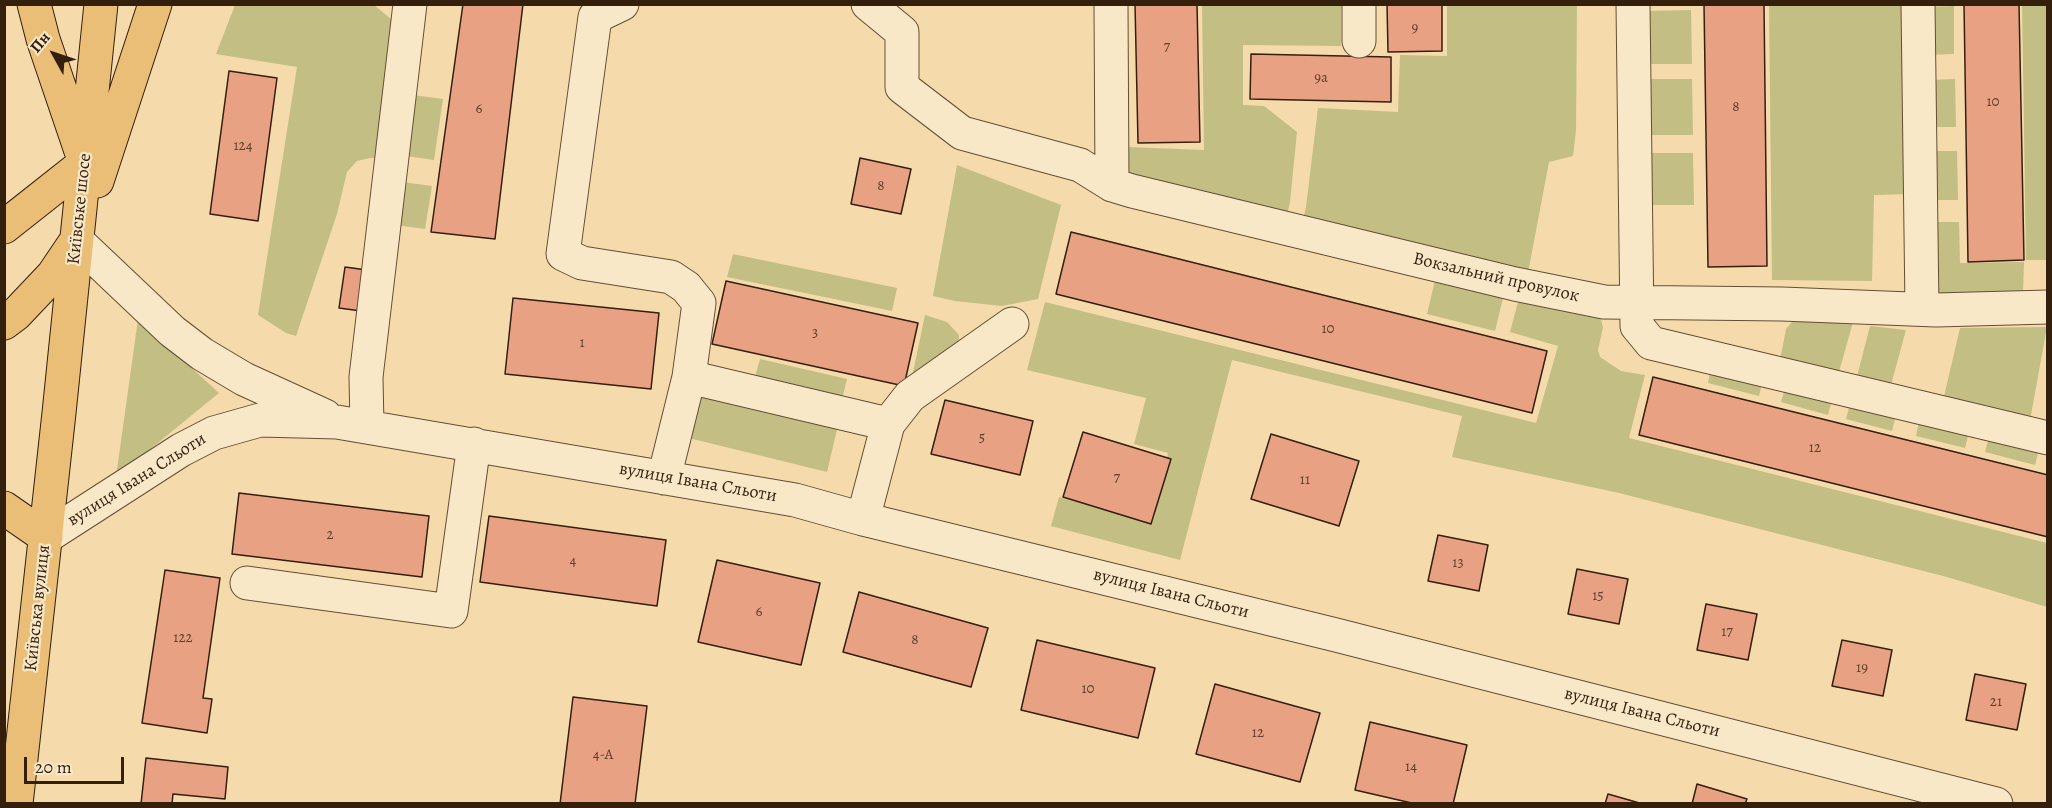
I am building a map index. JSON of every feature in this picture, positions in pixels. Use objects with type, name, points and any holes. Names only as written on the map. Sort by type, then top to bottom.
[{"type":"main road","points":[[4,227],[85,163],[43,39],[34,4]]},
{"type":"main road","name":"Київське шосе","points":[[59,413],[101,4]]},
{"type":"main road","points":[[4,323],[16,314],[53,275],[77,241],[156,4]]},
{"type":"main road","name":"Київська вулиця","points":[[13,784],[46,537],[59,413]]},
{"type":"main road","points":[[4,507],[46,537]]},
{"type":"street","points":[[352,424],[366,377],[410,4]]},
{"type":"street","points":[[622,4],[595,17],[563,254],[582,263],[671,277],[686,287],[699,303],[689,377],[664,478]]},
{"type":"street","name":"Вокзальний провулок","points":[[868,4],[902,32],[902,87],[962,133],[1080,165],[1112,185],[1515,284],[1604,302],[1782,304],[1936,310],[2048,307]]},
{"type":"street","points":[[1111,4],[1112,185]]},
{"type":"street","points":[[1359,4],[1359,41]]},
{"type":"street","points":[[1633,4],[1637,326],[1651,343],[2048,438]]},
{"type":"street","points":[[1918,4],[1922,309]]},
{"type":"street","name":"вулиця Івана Сльоти","points":[[77,241],[172,331],[202,354],[244,380],[352,424]]},
{"type":"street","points":[[863,519],[888,424],[910,396],[1012,324]]},
{"type":"street","points":[[689,377],[888,424]]},
{"type":"street","name":"вулиця Івана Сльоти","points":[[46,537],[181,450],[214,433],[260,420],[352,424],[795,500],[1996,804]]},
{"type":"street","points":[[247,584],[451,611],[474,444]]},
{"type":"shaded area","points":[[235,5],[374,5],[391,19],[395,37],[380,158],[357,161],[347,172],[337,214],[296,336],[286,333],[258,315],[297,67],[216,54]]},
{"type":"shaded area","points":[[1202,5],[1341,5],[1341,46],[1243,45],[1243,105],[1264,106],[1297,132],[1290,202],[1286,219],[1128,181],[1128,147],[1204,150]]},
{"type":"shaded area","points":[[1447,5],[1577,5],[1576,130],[1573,156],[1549,162],[1527,278],[1302,224],[1318,108],[1398,112],[1400,55],[1447,56]]},
{"type":"shaded area","points":[[1769,5],[1911,5],[1913,194],[1874,195],[1872,281],[1772,280]]},
{"type":"shaded area","points":[[2022,5],[2047,5],[2047,260],[2026,260]]},
{"type":"shaded area","points":[[1954,6],[1954,54],[1927,55],[1926,7]]},
{"type":"shaded area","points":[[1691,10],[1692,64],[1647,64],[1646,11]]},
{"type":"shaded area","points":[[1647,79],[1692,79],[1693,135],[1648,135]]},
{"type":"shaded area","points":[[1955,79],[1956,127],[1928,127],[1928,80]]},
{"type":"shaded area","points":[[413,95],[443,99],[434,160],[406,156]]},
{"type":"shaded area","points":[[1929,151],[1957,151],[1958,200],[1930,200]]},
{"type":"shaded area","points":[[1648,153],[1693,153],[1694,205],[1649,205]]},
{"type":"shaded area","points":[[957,165],[1061,205],[1038,299],[1002,306],[933,296]]},
{"type":"shaded area","points":[[402,182],[432,186],[425,229],[396,225]]},
{"type":"shaded area","points":[[1930,222],[1959,222],[1960,263],[2024,262],[2023,292],[1941,293],[1936,291]]},
{"type":"shaded area","points":[[733,254],[897,288],[892,311],[727,277]]},
{"type":"shaded area","points":[[1437,272],[1505,290],[1495,331],[1427,314]]},
{"type":"shaded area","points":[[1520,294],[1596,314],[1603,327],[1598,350],[1600,357],[1621,371],[1645,375],[1629,438],[2047,543],[2047,607],[1947,577],[1619,493],[1452,457],[1462,416],[1232,360],[1180,560],[1051,526],[1059,497],[1153,521],[1168,453],[1134,444],[1146,398],[1027,370],[1045,302],[1536,423],[1558,346],[1510,332]]},
{"type":"shaded area","points":[[925,315],[947,322],[959,335],[959,344],[911,382]]},
{"type":"shaded area","points":[[1855,315],[1837,379],[1779,365],[1786,329],[1797,316]]},
{"type":"shaded area","points":[[138,319],[219,393],[116,477]]},
{"type":"shaded area","points":[[1870,326],[1906,330],[1889,392],[1855,384]]},
{"type":"shaded area","points":[[2047,327],[2029,426],[1942,405],[1960,328]]},
{"type":"shaded area","points":[[760,359],[847,379],[841,403],[753,384]]},
{"type":"shaded area","points":[[1711,367],[1763,379],[1759,396],[1708,383]]},
{"type":"shaded area","points":[[1786,385],[1833,396],[1828,415],[1781,402]]},
{"type":"shaded area","points":[[701,389],[839,421],[827,472],[689,438]]},
{"type":"shaded area","points":[[1851,400],[1897,411],[1892,431],[1846,419]]},
{"type":"shaded area","points":[[1920,417],[1970,428],[1965,448],[1916,436]]},
{"type":"shaded area","points":[[1990,433],[2040,445],[2035,465],[1985,452]]},
{"type":"building","points":[[463,4],[523,4],[495,239],[431,232]]},
{"type":"building","points":[[1135,4],[1197,4],[1200,142],[1138,143]]},
{"type":"building","points":[[1387,4],[1442,4],[1442,51],[1388,52]]},
{"type":"building","points":[[1704,4],[1764,4],[1767,266],[1708,267]]},
{"type":"building","points":[[1964,4],[2019,4],[2024,260],[1968,262]]},
{"type":"building","points":[[1251,54],[1391,57],[1391,102],[1250,99]]},
{"type":"building","points":[[229,71],[277,78],[258,221],[210,214]]},
{"type":"building","points":[[860,158],[911,169],[901,214],[851,204]]},
{"type":"building","points":[[1071,232],[1547,351],[1532,413],[1056,294]]},
{"type":"building","points":[[345,267],[367,270],[361,311],[339,308]]},
{"type":"building","points":[[726,281],[918,323],[904,386],[712,344]]},
{"type":"building","points":[[513,298],[659,313],[651,389],[505,374]]},
{"type":"building","points":[[1653,377],[2048,475],[2048,537],[1639,435]]},
{"type":"building","points":[[945,400],[1033,421],[1020,475],[931,454]]},
{"type":"building","points":[[1083,432],[1171,459],[1151,524],[1063,497]]},
{"type":"building","points":[[1271,434],[1359,461],[1339,526],[1251,499]]},
{"type":"building","points":[[239,493],[429,516],[422,577],[232,554]]},
{"type":"building","points":[[489,516],[666,540],[657,606],[480,582]]},
{"type":"building","points":[[1438,535],[1488,545],[1479,591],[1428,581]]},
{"type":"building","points":[[717,560],[820,583],[801,665],[698,642]]},
{"type":"building","points":[[1577,569],[1628,579],[1619,624],[1568,614]]},
{"type":"building","points":[[165,570],[220,578],[203,698],[212,699],[207,733],[142,723]]},
{"type":"building","points":[[859,592],[988,628],[971,687],[843,652]]},
{"type":"building","points":[[1706,604],[1757,614],[1748,660],[1697,650]]},
{"type":"building","points":[[1037,640],[1155,668],[1138,738],[1021,710]]},
{"type":"building","points":[[1842,640],[1892,650],[1883,696],[1832,686]]},
{"type":"building","points":[[1975,674],[2026,684],[2017,730],[1966,720]]},
{"type":"building","points":[[1215,684],[1320,713],[1300,782],[1196,754]]},
{"type":"building","points":[[573,697],[647,706],[635,804],[560,804]]},
{"type":"building","points":[[1370,722],[1467,745],[1453,804],[1416,804],[1355,790]]},
{"type":"building","points":[[146,758],[228,767],[225,799],[173,794],[172,804],[141,804]]},
{"type":"building","points":[[1697,784],[1747,799],[1745,804],[1692,804]]},
{"type":"building","points":[[1608,794],[1643,804],[1605,804]]}]
